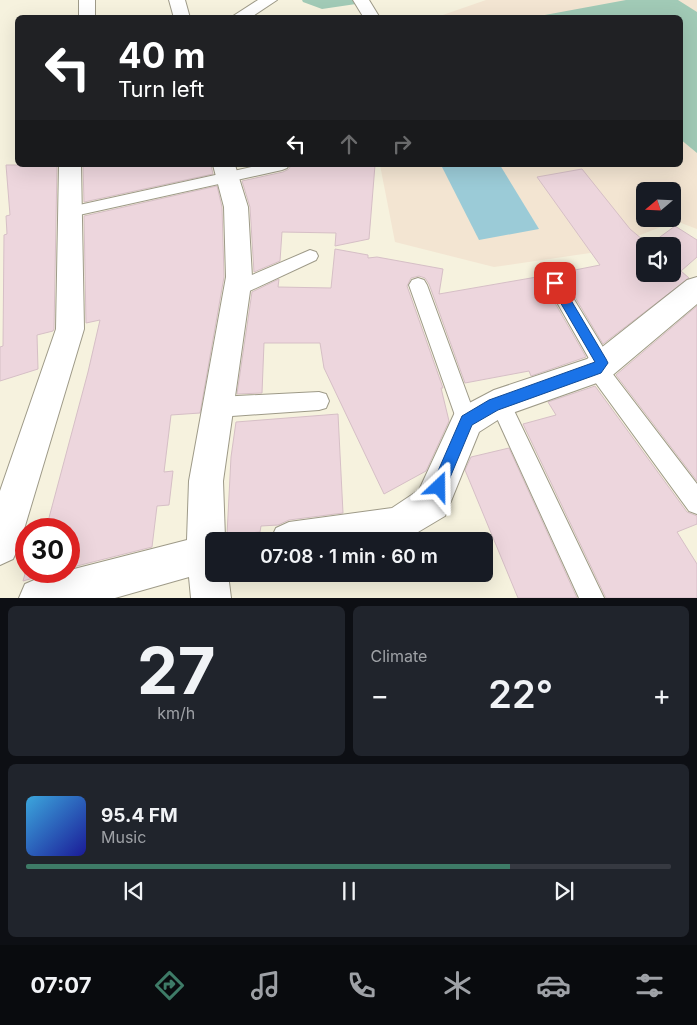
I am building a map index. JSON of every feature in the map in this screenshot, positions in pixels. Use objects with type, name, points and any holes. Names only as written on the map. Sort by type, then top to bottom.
[{"type":"street","points":[[87,0],[87,15]]},
{"type":"street","points":[[177,0],[181,15]]},
{"type":"street","points":[[243,15],[269,0]]},
{"type":"street","points":[[361,0],[370,15]]},
{"type":"street","points":[[0,546],[70,329],[70,167]]},
{"type":"street","points":[[209,532],[206,480],[239,277],[236,207],[226,171]]},
{"type":"street","points":[[350,532],[398,525],[432,503],[467,420],[500,403],[599,366],[697,288]]},
{"type":"street","points":[[39,598],[205,554]]},
{"type":"street","points":[[211,582],[211,598]]},
{"type":"lane","points":[[70,212],[226,171],[263,167]]},
{"type":"lane","points":[[237,289],[310,256]]},
{"type":"lane","points":[[555,283],[599,366],[697,503]]},
{"type":"lane","points":[[418,285],[467,420]]},
{"type":"lane","points":[[218,407],[319,401]]},
{"type":"lane","points":[[500,403],[592,598]]},
{"type":"shaded area","points":[[486,0],[697,0],[697,229],[681,223],[681,182],[636,182],[636,228],[658,228],[597,252],[494,267],[395,242],[380,167],[683,167],[683,15],[443,15]]},
{"type":"green space","points":[[302,0],[353,0],[356,4],[322,9]]},
{"type":"green space","points":[[626,0],[678,0],[697,12],[697,153],[683,141],[683,15],[545,15]]},
{"type":"water","points":[[442,167],[501,167],[539,229],[479,240]]},
{"type":"building","points":[[6,165],[15,165],[15,167],[57,167],[54,329],[53,331],[37,335],[38,369],[0,381],[0,347],[3,346],[4,235],[7,234],[6,216],[10,215]]},
{"type":"building","points":[[83,167],[211,167],[213,174],[84,202]]},
{"type":"building","points":[[290,167],[375,167],[369,239],[335,246],[336,233],[282,232],[280,261],[254,272],[250,207],[242,181],[289,169]]},
{"type":"building","points":[[582,169],[630,229],[640,237],[636,237],[636,282],[681,282],[681,271],[689,278],[603,344],[563,277],[555,274],[600,265],[537,177]]},
{"type":"building","points":[[217,186],[222,207],[224,277],[200,413],[171,415],[164,472],[173,471],[169,505],[157,506],[152,547],[80,565],[80,518],[49,518],[100,320],[86,323],[84,216]]},
{"type":"building","points":[[672,228],[678,228],[697,240],[697,257],[681,271],[681,237],[660,237]]},
{"type":"building","points":[[335,249],[368,255],[368,258],[377,257],[443,269],[439,294],[554,274],[547,277],[544,284],[586,357],[531,376],[529,371],[465,383],[429,284],[425,278],[419,276],[411,278],[407,286],[443,388],[441,388],[449,421],[426,471],[384,494],[324,368],[320,343],[264,343],[262,393],[237,394],[252,292],[279,279],[278,287],[331,288]]},
{"type":"building","points":[[697,306],[697,481],[616,375]]},
{"type":"building","points":[[595,386],[687,512],[697,516],[697,524],[677,532],[697,564],[697,598],[606,598],[523,424],[556,415],[548,402]]},
{"type":"building","points":[[338,414],[343,513],[289,520],[278,525],[261,526],[260,532],[227,532],[231,457],[236,422]]},
{"type":"building","points":[[509,448],[577,598],[518,598],[493,538],[493,532],[491,532],[465,470],[471,457]]},
{"type":"route","points":[[439,487],[467,420],[494,405],[597,369],[602,363],[555,283]]}]
